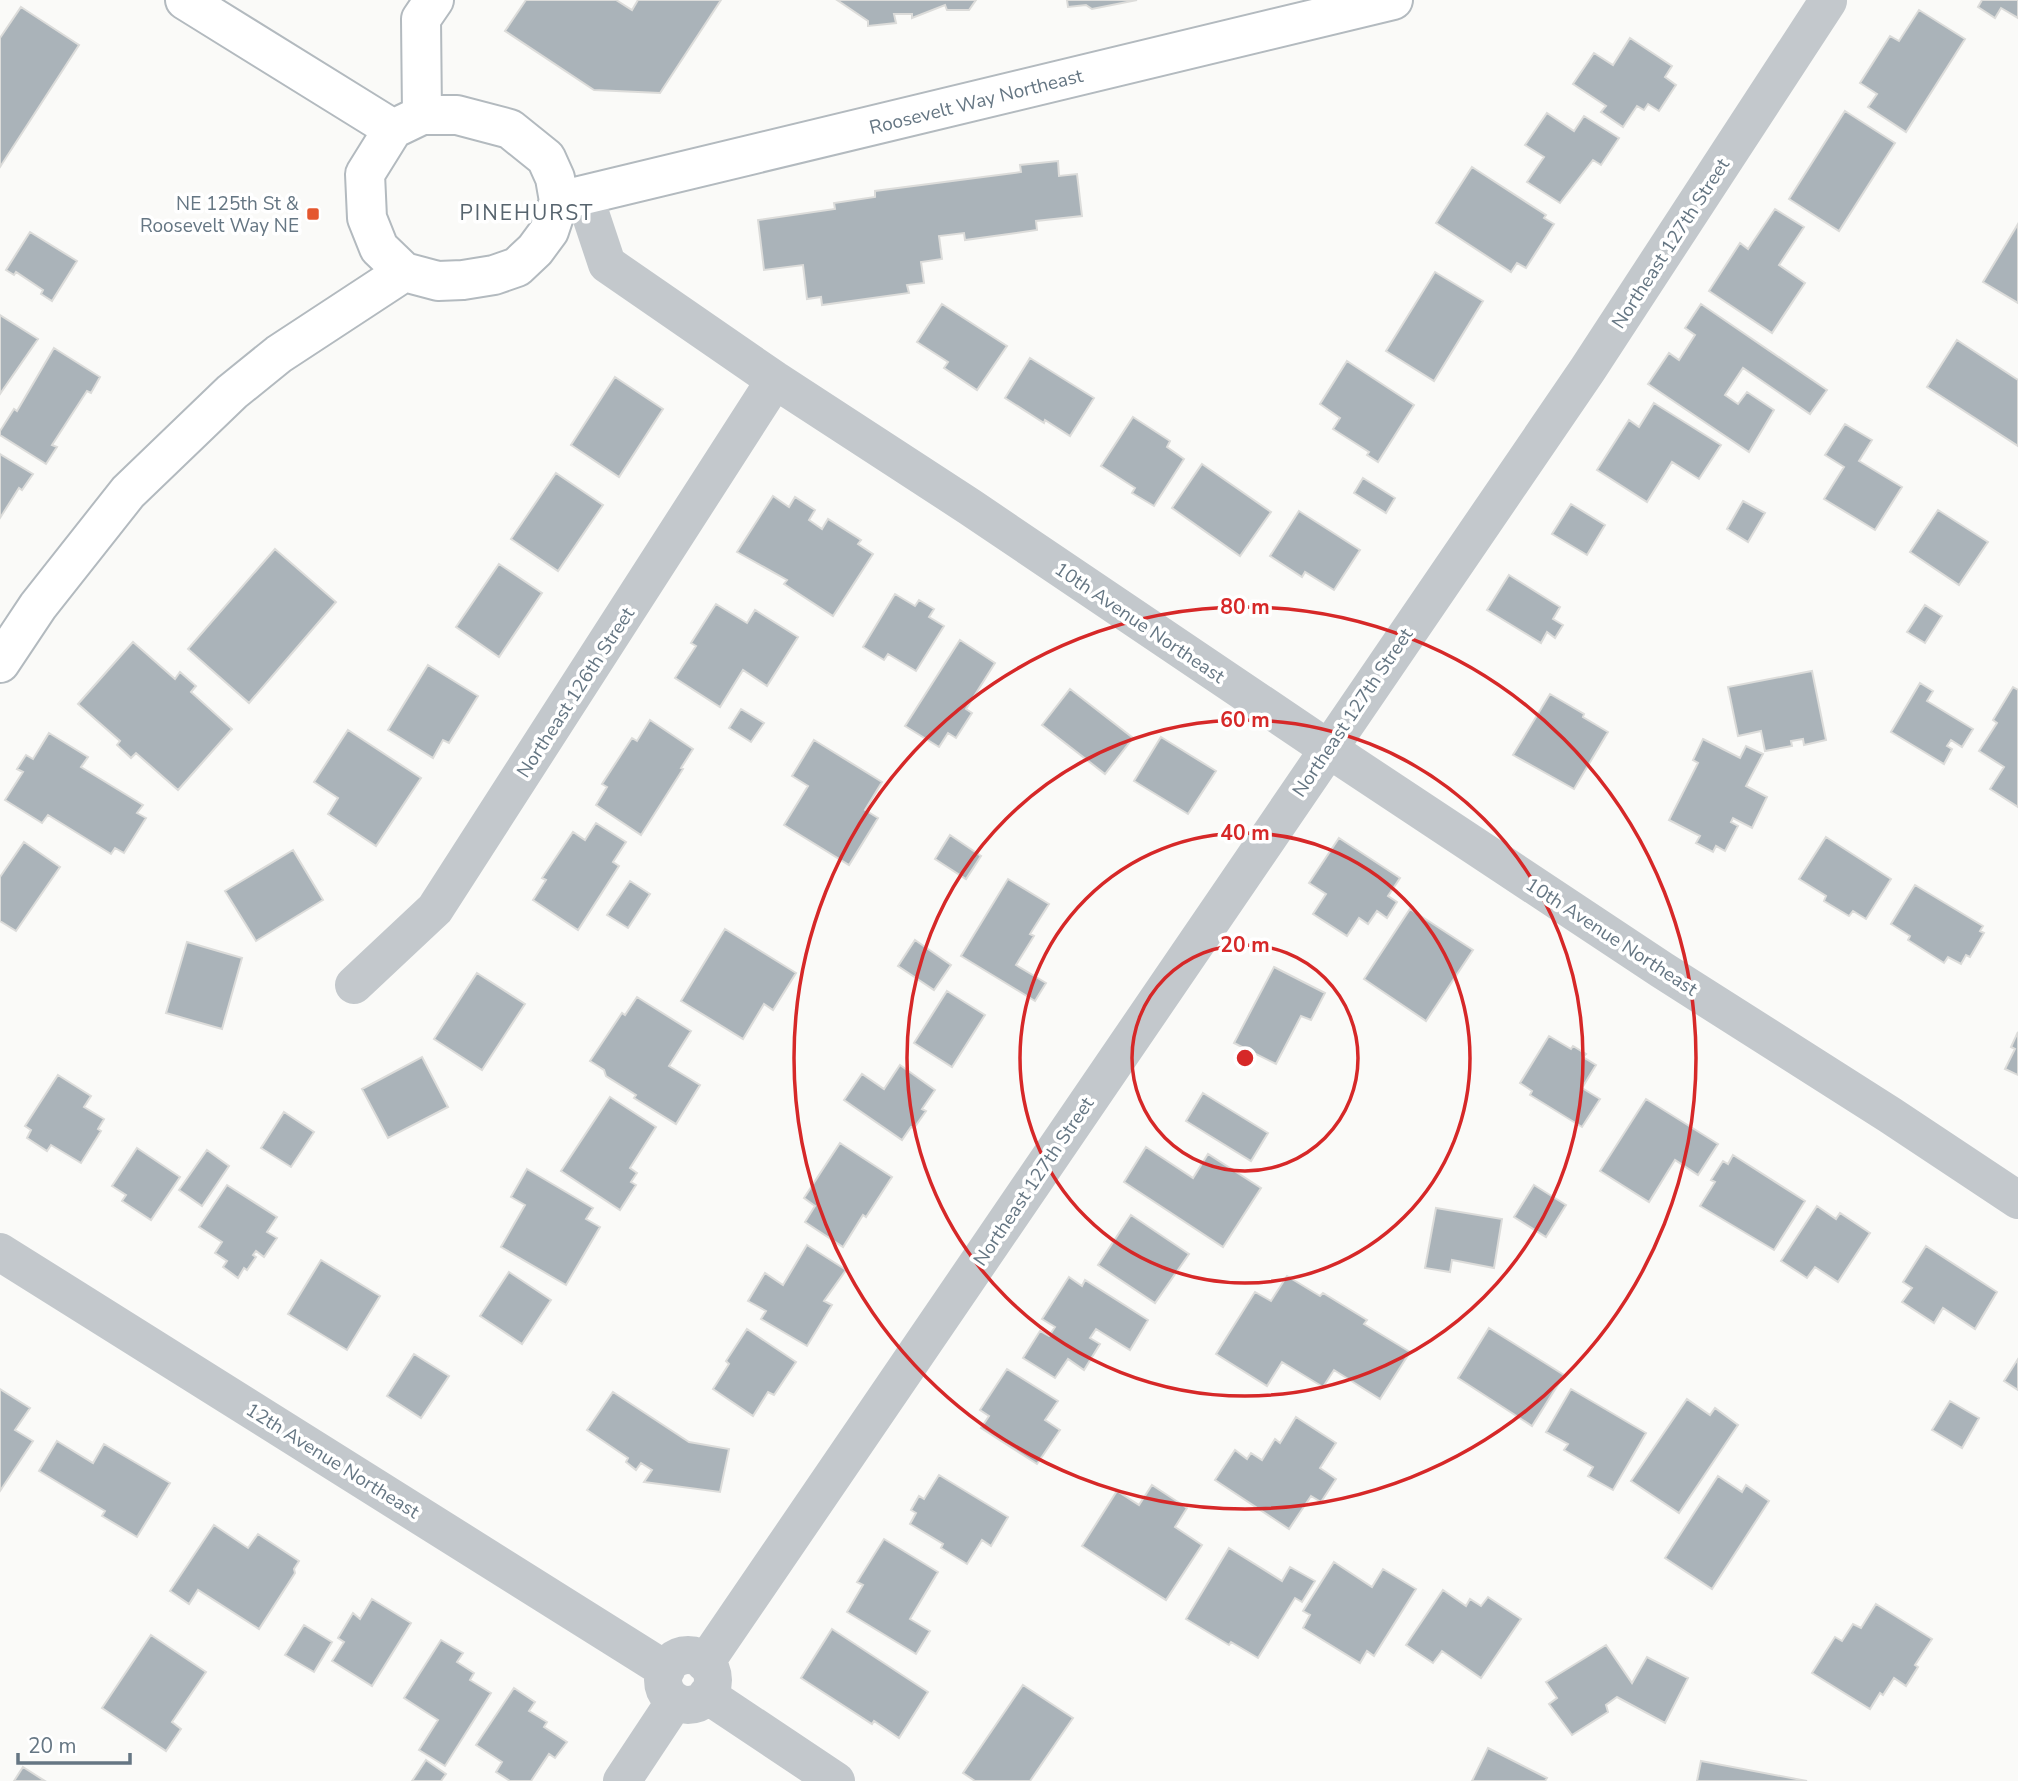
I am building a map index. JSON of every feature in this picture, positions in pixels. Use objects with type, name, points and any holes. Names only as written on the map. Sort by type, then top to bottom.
[{"type":"main road","points":[[185,0],[408,122],[457,115],[510,129],[546,158],[555,178],[572,198],[535,250],[517,267],[494,275],[463,280],[438,281],[404,272],[379,248],[367,218],[365,174],[408,122],[421,19],[434,0]]},
{"type":"main road","name":"Roosevelt Way Northeast","points":[[572,198],[1393,0]]},
{"type":"main road","points":[[0,663],[38,606],[128,492],[232,392],[290,347],[404,272]]},
{"type":"street","name":"Northeast 127th Street","points":[[622,1781],[1588,369],[1828,1]]},
{"type":"street","name":"10th Avenue Northeast","points":[[572,198],[607,264],[775,380],[970,507],[1327,748],[1662,970],[2018,1200]]},
{"type":"street","name":"Northeast 126th Street","points":[[354,985],[435,909],[775,380]]},
{"type":"street","name":"12th Avenue Northeast","points":[[0,1252],[688,1682],[836,1781]]},
{"type":"building","points":[[526,0],[616,0],[632,10],[638,0],[721,0],[660,93],[594,90],[505,31]]},
{"type":"building","points":[[837,0],[976,0],[969,10],[947,10],[945,5],[912,18],[912,14],[894,14],[896,23],[868,26],[868,21]]},
{"type":"building","points":[[1067,0],[1137,0],[1092,9],[1086,5],[1068,7]]},
{"type":"building","points":[[1982,0],[2018,0],[2018,18],[2001,8],[1995,18],[1978,7]]},
{"type":"building","points":[[21,7],[79,45],[0,167],[0,38]]},
{"type":"building","points":[[1919,10],[1965,39],[1906,132],[1868,107],[1877,94],[1860,83],[1890,36],[1899,41]]},
{"type":"building","points":[[1630,38],[1672,66],[1665,77],[1676,85],[1659,111],[1648,104],[1644,110],[1637,106],[1623,127],[1601,112],[1606,106],[1573,84],[1594,53],[1613,65]]},
{"type":"building","points":[[1845,111],[1895,143],[1839,231],[1789,199]]},
{"type":"building","points":[[1547,113],[1574,131],[1584,116],[1619,138],[1601,165],[1593,160],[1560,203],[1527,182],[1544,157],[1525,145]]},
{"type":"building","points":[[1058,161],[1059,176],[1077,174],[1082,216],[1036,221],[1037,230],[965,240],[964,233],[939,236],[942,259],[921,262],[924,283],[907,285],[909,293],[822,305],[821,297],[807,299],[803,265],[764,270],[758,220],[835,209],[834,203],[875,197],[875,191],[1021,172],[1020,165]]},
{"type":"building","points":[[1472,167],[1546,215],[1544,218],[1554,224],[1526,268],[1517,263],[1511,272],[1436,223]]},
{"type":"building","points":[[1775,209],[1804,227],[1779,265],[1805,283],[1772,333],[1709,291],[1740,243],[1748,249]]},
{"type":"building","points":[[2018,224],[2018,303],[1983,282]]},
{"type":"building","points":[[30,232],[77,261],[52,301],[41,294],[43,290],[16,272],[14,275],[6,270]]},
{"type":"building","points":[[1435,272],[1483,301],[1434,381],[1386,351]]},
{"type":"building","points":[[942,304],[1007,346],[977,390],[944,368],[948,362],[917,342]]},
{"type":"building","points":[[1701,304],[1827,390],[1810,414],[1743,368],[1725,395],[1738,404],[1747,392],[1774,410],[1749,452],[1648,384],[1669,353],[1679,360],[1695,335],[1685,328]]},
{"type":"building","points":[[0,315],[38,339],[0,394]]},
{"type":"building","points":[[1957,340],[2018,380],[2018,446],[1927,387]]},
{"type":"building","points":[[54,348],[100,377],[91,393],[87,391],[52,445],[57,447],[46,464],[0,435],[0,431],[14,409],[17,411]]},
{"type":"building","points":[[1030,358],[1094,398],[1070,436],[1005,398]]},
{"type":"building","points":[[1347,361],[1414,405],[1378,462],[1367,455],[1369,452],[1333,429],[1340,418],[1320,404]]},
{"type":"building","points":[[615,377],[663,409],[619,477],[571,445]]},
{"type":"building","points":[[1654,403],[1721,445],[1699,479],[1672,462],[1647,502],[1597,470],[1629,420],[1639,427]]},
{"type":"building","points":[[1133,417],[1170,441],[1167,447],[1184,459],[1154,506],[1132,493],[1135,488],[1101,466]]},
{"type":"building","points":[[1845,424],[1872,440],[1859,461],[1902,487],[1875,530],[1824,499],[1844,467],[1825,455]]},
{"type":"building","points":[[0,454],[33,474],[22,490],[19,488],[0,518]]},
{"type":"building","points":[[1202,464],[1271,512],[1240,556],[1172,508]]},
{"type":"building","points":[[556,473],[603,505],[558,571],[511,539]]},
{"type":"building","points":[[1363,478],[1395,498],[1386,513],[1354,493]]},
{"type":"building","points":[[773,496],[789,507],[795,497],[815,510],[809,520],[822,529],[828,519],[861,540],[858,544],[873,554],[833,616],[784,584],[787,580],[737,552]]},
{"type":"building","points":[[1743,501],[1765,513],[1748,542],[1727,529]]},
{"type":"building","points":[[1571,504],[1605,525],[1587,555],[1552,534]]},
{"type":"building","points":[[1938,510],[1988,542],[1959,585],[1910,552]]},
{"type":"building","points":[[1299,511],[1360,550],[1334,590],[1305,572],[1302,577],[1270,556]]},
{"type":"building","points":[[275,549],[336,602],[249,703],[188,649]]},
{"type":"building","points":[[499,564],[542,593],[499,657],[456,627]]},
{"type":"building","points":[[1509,575],[1560,607],[1553,619],[1563,625],[1555,638],[1547,632],[1541,643],[1487,610]]},
{"type":"building","points":[[895,594],[915,606],[919,600],[934,609],[929,617],[944,626],[916,671],[888,654],[884,660],[863,647]]},
{"type":"building","points":[[716,604],[747,623],[755,610],[798,637],[767,686],[743,670],[720,707],[675,678],[696,646],[691,643]]},
{"type":"building","points":[[1925,605],[1942,616],[1925,643],[1907,632]]},
{"type":"building","points":[[960,640],[995,663],[966,709],[972,713],[956,738],[948,733],[939,747],[905,726]]},
{"type":"building","points":[[133,642],[175,679],[180,672],[196,686],[191,692],[232,729],[178,790],[136,753],[131,758],[117,745],[120,741],[78,704]]},
{"type":"building","points":[[428,665],[478,696],[449,743],[443,740],[433,758],[388,730]]},
{"type":"building","points":[[1812,671],[1826,740],[1804,745],[1803,739],[1791,741],[1792,746],[1765,751],[1761,731],[1738,736],[1728,687]]},
{"type":"building","points":[[1920,683],[1933,691],[1927,701],[1973,729],[1962,747],[1951,740],[1947,746],[1952,749],[1944,764],[1891,732]]},
{"type":"building","points":[[2013,687],[2018,690],[2018,807],[1990,789],[2004,767],[1979,751],[1997,723],[1993,720]]},
{"type":"building","points":[[1070,689],[1133,738],[1105,774],[1042,725]]},
{"type":"building","points":[[1550,694],[1608,732],[1574,789],[1513,755]]},
{"type":"building","points":[[741,709],[764,723],[751,742],[729,728]]},
{"type":"building","points":[[650,720],[693,749],[641,835],[596,805],[607,787],[602,784],[632,738],[637,741]]},
{"type":"building","points":[[348,730],[421,778],[376,846],[328,814],[338,798],[314,782]]},
{"type":"building","points":[[49,733],[88,757],[81,767],[143,805],[137,813],[146,818],[124,853],[115,848],[111,854],[48,815],[42,823],[5,800],[23,772],[17,769],[26,755],[33,759]]},
{"type":"building","points":[[1161,737],[1216,771],[1188,814],[1134,781]]},
{"type":"building","points":[[1703,739],[1740,758],[1746,746],[1763,754],[1746,786],[1767,797],[1752,828],[1733,818],[1731,822],[1738,826],[1725,851],[1716,846],[1713,852],[1696,843],[1700,836],[1669,820],[1698,763],[1693,760]]},
{"type":"building","points":[[814,740],[882,782],[865,810],[878,818],[849,865],[784,825],[808,786],[792,776]]},
{"type":"building","points":[[596,823],[626,842],[613,862],[619,866],[578,930],[533,900],[546,880],[542,878],[573,832],[585,840]]},
{"type":"building","points":[[950,835],[981,856],[966,879],[935,859]]},
{"type":"building","points":[[1826,837],[1891,879],[1866,919],[1853,911],[1849,916],[1824,901],[1826,896],[1799,879]]},
{"type":"building","points":[[1339,838],[1400,878],[1388,896],[1397,902],[1387,918],[1377,911],[1368,924],[1359,918],[1347,936],[1313,914],[1326,894],[1309,883]]},
{"type":"building","points":[[24,842],[60,867],[16,931],[0,921],[0,877]]},
{"type":"building","points":[[293,850],[323,900],[256,941],[225,891]]},
{"type":"building","points":[[1008,879],[1049,904],[1030,934],[1034,936],[1016,965],[1046,983],[1035,1001],[961,956]]},
{"type":"building","points":[[630,881],[650,894],[628,928],[607,915]]},
{"type":"building","points":[[1915,885],[1983,926],[1980,931],[1984,933],[1970,957],[1966,955],[1961,964],[1948,957],[1944,963],[1908,940],[1910,936],[1891,924]]},
{"type":"building","points":[[1410,909],[1473,950],[1426,1021],[1364,979]]},
{"type":"building","points":[[725,929],[796,973],[773,1010],[764,1004],[743,1039],[681,1001]]},
{"type":"building","points":[[915,940],[951,965],[934,990],[898,966]]},
{"type":"building","points":[[187,942],[242,958],[222,1029],[166,1013]]},
{"type":"building","points":[[1274,967],[1325,993],[1311,1020],[1301,1016],[1276,1064],[1234,1043]]},
{"type":"building","points":[[477,973],[525,1004],[482,1070],[434,1039]]},
{"type":"building","points":[[947,991],[985,1015],[952,1067],[914,1043]]},
{"type":"building","points":[[637,997],[691,1031],[669,1066],[700,1085],[676,1124],[634,1098],[636,1095],[606,1076],[604,1070],[590,1061],[622,1013],[625,1015]]},
{"type":"building","points":[[2018,1032],[2018,1075],[2005,1069],[2015,1049],[2011,1047]]},
{"type":"building","points":[[1549,1036],[1586,1054],[1583,1057],[1596,1065],[1582,1088],[1600,1099],[1582,1127],[1530,1095],[1532,1091],[1520,1083]]},
{"type":"building","points":[[422,1057],[448,1107],[388,1138],[362,1089]]},
{"type":"building","points":[[900,1065],[935,1090],[922,1109],[926,1111],[902,1140],[844,1100],[862,1074],[884,1089]]},
{"type":"building","points":[[58,1075],[91,1096],[84,1107],[104,1119],[98,1129],[101,1131],[81,1163],[51,1145],[47,1151],[27,1138],[31,1130],[25,1126]]},
{"type":"building","points":[[1203,1093],[1268,1133],[1251,1161],[1186,1121]]},
{"type":"building","points":[[610,1097],[656,1127],[630,1168],[637,1173],[631,1182],[636,1185],[620,1210],[561,1171]]},
{"type":"building","points":[[1646,1099],[1718,1144],[1698,1175],[1675,1160],[1649,1202],[1600,1171]]},
{"type":"building","points":[[284,1112],[314,1132],[291,1167],[261,1148]]},
{"type":"building","points":[[840,1143],[892,1177],[843,1247],[805,1222],[815,1206],[804,1198]]},
{"type":"building","points":[[1146,1147],[1193,1178],[1208,1154],[1261,1188],[1223,1247],[1124,1182]]},
{"type":"building","points":[[137,1148],[180,1177],[151,1220],[122,1201],[126,1195],[112,1186]]},
{"type":"building","points":[[207,1150],[229,1166],[202,1206],[179,1190]]},
{"type":"building","points":[[1733,1155],[1805,1201],[1774,1250],[1700,1206],[1715,1182],[1711,1180],[1723,1161],[1728,1164]]},
{"type":"building","points":[[527,1169],[593,1208],[586,1219],[600,1227],[566,1285],[501,1247],[525,1205],[511,1197]]},
{"type":"building","points":[[227,1185],[277,1217],[267,1232],[277,1238],[264,1257],[256,1251],[253,1255],[256,1257],[238,1278],[223,1267],[227,1261],[215,1253],[222,1242],[199,1227]]},
{"type":"building","points":[[1534,1185],[1566,1205],[1546,1237],[1514,1217]]},
{"type":"building","points":[[1817,1206],[1836,1219],[1840,1213],[1870,1233],[1838,1282],[1815,1267],[1807,1278],[1781,1261]]},
{"type":"building","points":[[1436,1208],[1502,1219],[1494,1268],[1452,1260],[1450,1272],[1425,1268]]},
{"type":"building","points":[[1131,1215],[1189,1254],[1155,1303],[1098,1265]]},
{"type":"building","points":[[807,1245],[846,1270],[824,1301],[832,1305],[807,1346],[761,1319],[766,1311],[748,1301],[765,1273],[783,1285]]},
{"type":"building","points":[[1926,1246],[1997,1292],[1975,1329],[1943,1308],[1934,1323],[1902,1302],[1912,1288],[1903,1282]]},
{"type":"building","points":[[321,1260],[380,1296],[347,1350],[288,1314]]},
{"type":"building","points":[[509,1272],[551,1300],[522,1344],[480,1316]]},
{"type":"building","points":[[1287,1276],[1320,1296],[1323,1293],[1367,1320],[1364,1324],[1410,1352],[1380,1399],[1334,1370],[1323,1387],[1282,1362],[1267,1386],[1216,1354],[1255,1292],[1271,1301]]},
{"type":"building","points":[[1069,1277],[1082,1286],[1085,1280],[1148,1320],[1130,1350],[1096,1329],[1090,1338],[1100,1344],[1084,1370],[1068,1359],[1055,1378],[1023,1358],[1040,1331],[1049,1336],[1055,1327],[1042,1319]]},
{"type":"building","points":[[1489,1328],[1564,1375],[1532,1426],[1458,1378]]},
{"type":"building","points":[[747,1329],[796,1362],[774,1395],[768,1392],[753,1416],[713,1389],[729,1364],[726,1361]]},
{"type":"building","points":[[414,1354],[449,1376],[421,1418],[387,1396]]},
{"type":"building","points":[[2018,1359],[2018,1390],[2004,1381]]},
{"type":"building","points":[[1007,1369],[1058,1401],[1045,1420],[1060,1430],[1037,1464],[981,1428],[989,1416],[980,1410]]},
{"type":"building","points":[[0,1389],[30,1408],[15,1430],[33,1441],[0,1491]]},
{"type":"building","points":[[1571,1389],[1646,1433],[1613,1490],[1588,1476],[1593,1467],[1564,1450],[1568,1444],[1546,1432]]},
{"type":"building","points":[[613,1392],[689,1442],[729,1449],[720,1492],[644,1482],[652,1470],[641,1463],[636,1470],[626,1462],[628,1458],[587,1430]]},
{"type":"building","points":[[1687,1399],[1710,1415],[1715,1408],[1738,1425],[1679,1513],[1631,1481]]},
{"type":"building","points":[[1950,1401],[1979,1418],[1962,1448],[1932,1430]]},
{"type":"building","points":[[1296,1417],[1336,1443],[1320,1468],[1336,1479],[1321,1502],[1311,1496],[1289,1529],[1215,1480],[1235,1450],[1247,1459],[1251,1453],[1262,1460],[1275,1439],[1280,1443]]},
{"type":"building","points":[[57,1441],[93,1463],[104,1444],[170,1483],[137,1537],[102,1516],[105,1511],[39,1471]]},
{"type":"building","points":[[939,1475],[1008,1517],[991,1546],[982,1540],[967,1564],[941,1548],[943,1544],[910,1524],[916,1513],[911,1510],[919,1496],[924,1499]]},
{"type":"building","points":[[1718,1476],[1742,1492],[1746,1485],[1769,1501],[1712,1589],[1665,1558]]},
{"type":"building","points":[[1152,1485],[1187,1508],[1175,1527],[1202,1545],[1166,1600],[1082,1546],[1117,1491],[1139,1505]]},
{"type":"building","points":[[214,1525],[248,1548],[258,1534],[299,1561],[294,1569],[295,1573],[259,1629],[198,1590],[189,1604],[170,1591]]},
{"type":"building","points":[[884,1539],[938,1572],[910,1619],[930,1631],[916,1654],[847,1612],[863,1585],[857,1582]]},
{"type":"building","points":[[1229,1548],[1282,1581],[1290,1567],[1315,1581],[1302,1602],[1295,1598],[1258,1658],[1231,1642],[1229,1645],[1186,1619]]},
{"type":"building","points":[[1334,1562],[1372,1587],[1383,1569],[1416,1589],[1374,1656],[1367,1651],[1360,1663],[1303,1628],[1310,1615],[1303,1611]]},
{"type":"building","points":[[1443,1590],[1466,1606],[1470,1599],[1481,1606],[1488,1597],[1521,1619],[1481,1678],[1442,1651],[1433,1663],[1406,1645]]},
{"type":"building","points":[[372,1599],[411,1623],[372,1686],[332,1661],[344,1642],[338,1638],[353,1613],[360,1619]]},
{"type":"building","points":[[1876,1604],[1932,1639],[1915,1665],[1918,1667],[1906,1686],[1894,1678],[1870,1709],[1812,1673],[1835,1637],[1842,1641],[1853,1624],[1861,1628]]},
{"type":"building","points":[[304,1625],[332,1642],[314,1672],[285,1655]]},
{"type":"building","points":[[832,1629],[928,1692],[899,1738],[874,1721],[872,1724],[801,1678]]},
{"type":"building","points":[[151,1635],[206,1672],[172,1722],[181,1729],[166,1751],[102,1708]]},
{"type":"building","points":[[441,1640],[463,1653],[457,1662],[474,1673],[470,1680],[491,1693],[445,1766],[419,1750],[438,1720],[404,1698]]},
{"type":"building","points":[[1606,1645],[1632,1683],[1647,1657],[1688,1678],[1665,1723],[1617,1697],[1606,1705],[1608,1712],[1572,1735],[1549,1704],[1557,1698],[1546,1682]]},
{"type":"building","points":[[1023,1685],[1073,1718],[1030,1781],[975,1781],[963,1773]]},
{"type":"building","points":[[514,1688],[535,1702],[529,1711],[547,1722],[544,1727],[567,1742],[555,1758],[549,1754],[531,1781],[510,1781],[496,1772],[502,1762],[476,1745]]},
{"type":"building","points":[[1488,1748],[1547,1778],[1545,1781],[1472,1781]]},
{"type":"building","points":[[426,1760],[446,1774],[441,1781],[412,1781]]},
{"type":"building","points":[[1701,1761],[1807,1781],[1697,1781]]},
{"type":"building","points":[[23,1767],[45,1781],[14,1781]]},
{"type":"place","name":"NE 125th St & Roosevelt Way NE","points":[[313,214]]},
{"type":"district","name":"PINEHURST","points":[[527,213]]}]
